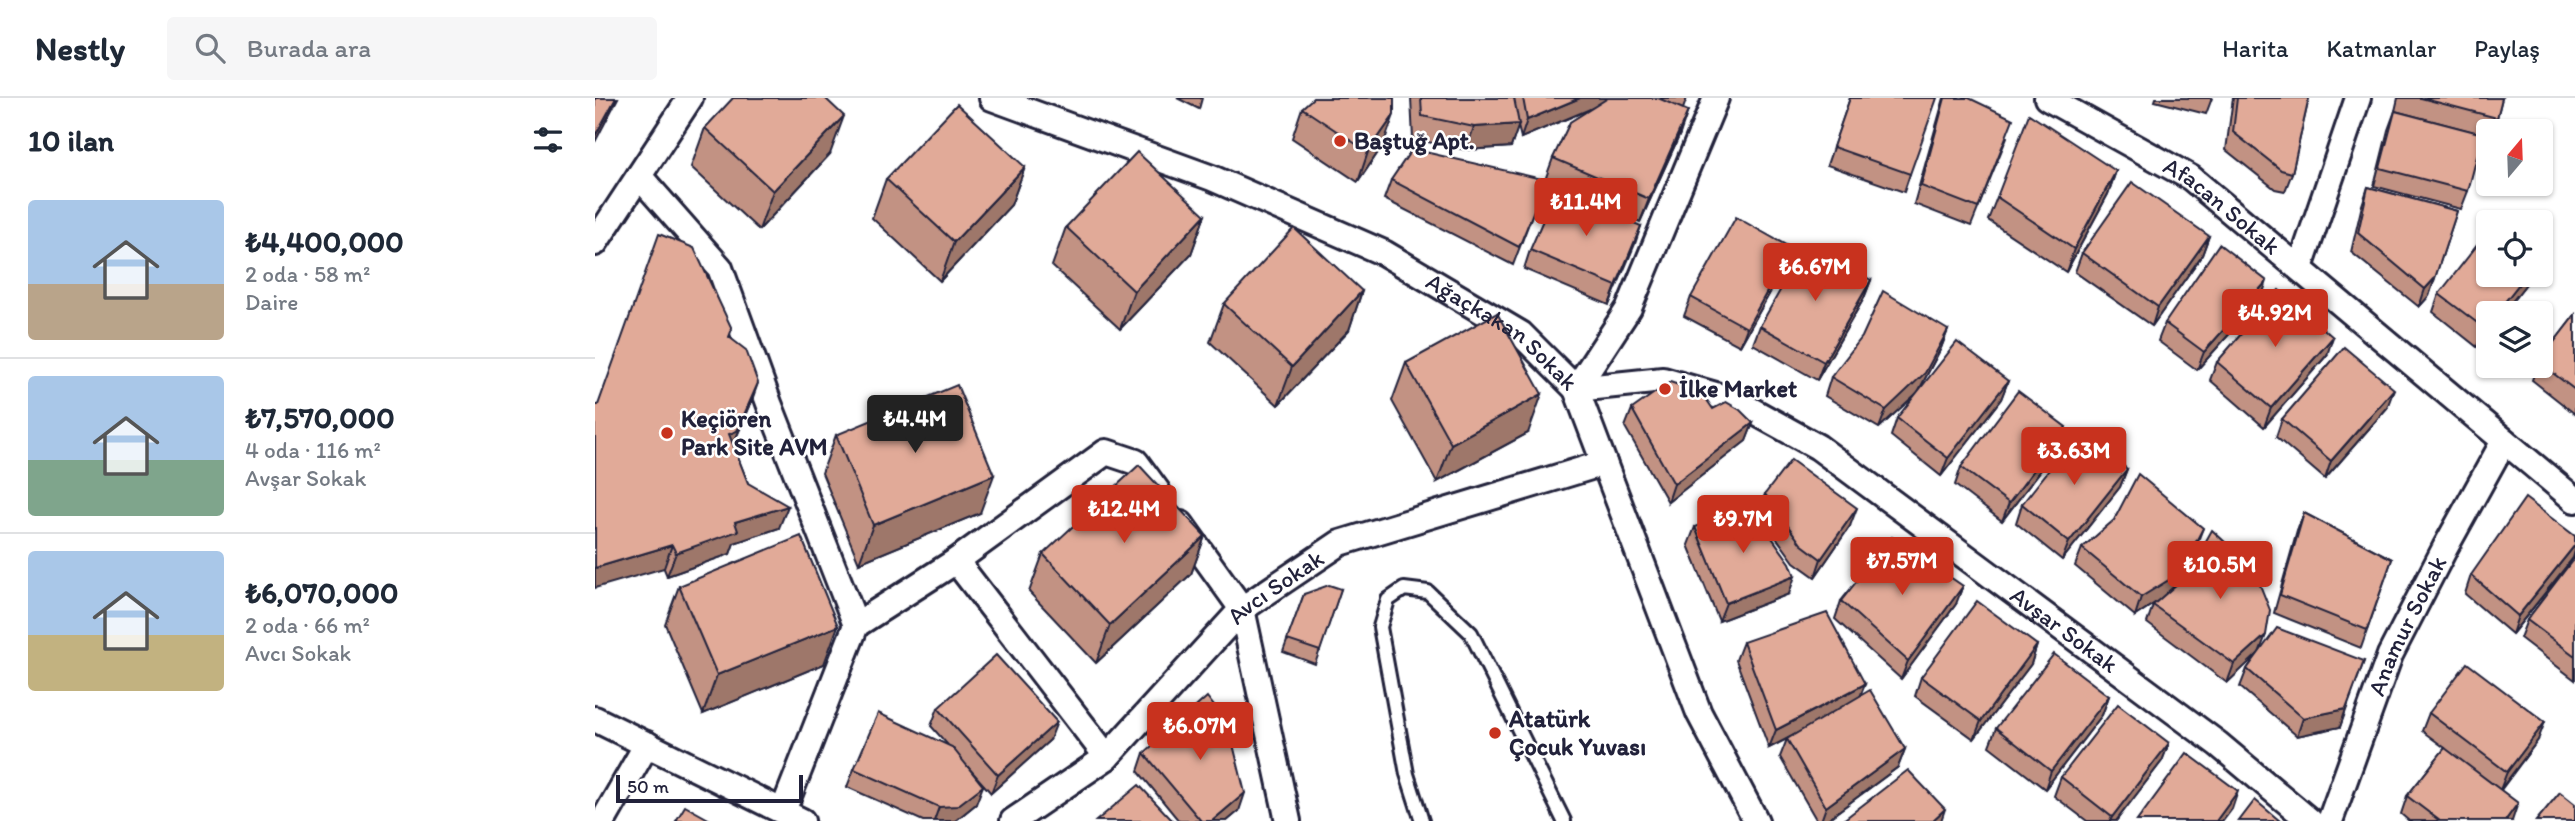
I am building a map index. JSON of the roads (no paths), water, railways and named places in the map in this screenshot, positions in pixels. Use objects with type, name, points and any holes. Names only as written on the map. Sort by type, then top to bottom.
[{"type":"street","points":[[595,243],[690,98]]},
{"type":"street","name":"Ağaçkakan Sokak","points":[[992,98],[1028,104],[1212,178],[1384,253],[1521,334],[1576,389],[1699,713],[1756,821]]},
{"type":"street","points":[[1576,389],[1629,307],[1716,98]]},
{"type":"street","name":"Afacan Sokak","points":[[2047,98],[2191,177],[2575,500]]},
{"type":"street","points":[[2301,268],[2358,98]]},
{"type":"street","points":[[639,176],[720,268],[770,406],[856,625]]},
{"type":"street","name":"Avşar Sokak","points":[[1576,389],[1663,380],[1733,400],[1818,447],[2218,744],[2310,821]]},
{"type":"street","name":"Anamur Sokak","points":[[2330,821],[2390,655],[2504,440]]},
{"type":"street","points":[[595,719],[792,816],[856,625],[956,561],[1106,452],[1136,462],[1242,609],[1288,821]]},
{"type":"street","name":"Avcı Sokak","points":[[1013,821],[1107,757],[1242,609],[1340,543],[1604,463]]},
{"type":"street","points":[[956,561],[1107,757]]},
{"type":"street","points":[[603,821],[647,744]]},
{"type":"lane","points":[[1422,821],[1407,774],[1380,627],[1388,600],[1404,589],[1428,592],[1471,633],[1564,821]]},
{"type":"place","name":"Baştuğ Apt.","points":[[1340,141]]},
{"type":"place","name":"İlke Market","points":[[1665,389]]},
{"type":"place","name":"Keçiören Park Site AVM","points":[[667,433]]},
{"type":"place","name":"Atatürk Çocuk Yuvası","points":[[1495,733]]}]
